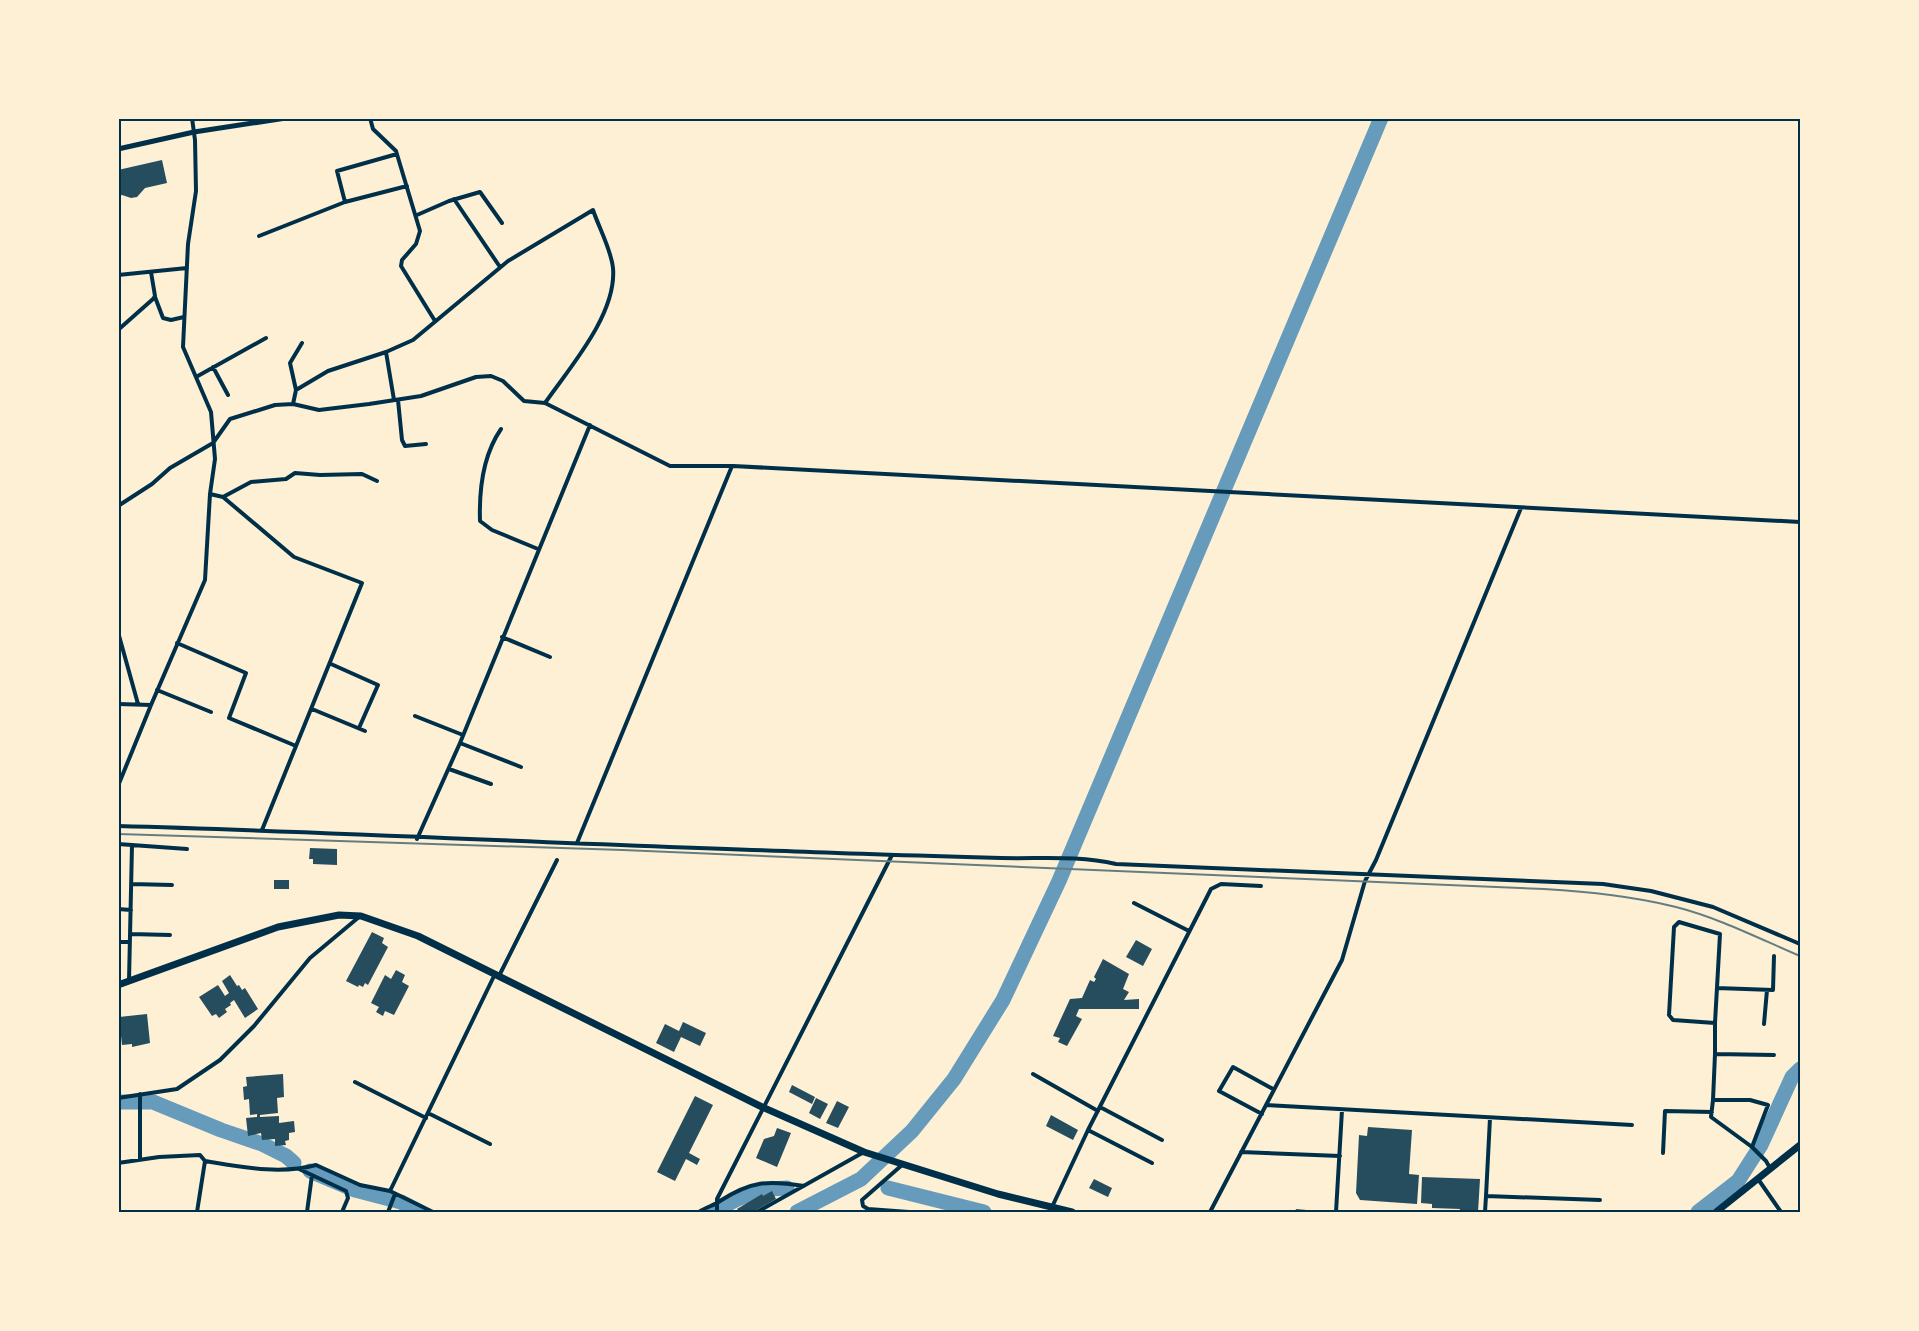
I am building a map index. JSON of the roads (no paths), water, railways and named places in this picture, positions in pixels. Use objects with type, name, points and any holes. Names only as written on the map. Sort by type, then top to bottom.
[{"type":"highway","points":[[118,985],[278,927],[339,915],[361,915],[418,936],[762,1107],[864,1152],[981,1189],[1072,1212]]},
{"type":"highway","points":[[1716,1212],[1758,1178],[1768,1165],[1800,1145]]},
{"type":"street","points":[[118,149],[194,132],[286,118]]},
{"type":"street","points":[[370,118],[373,129],[396,151],[417,215],[420,231],[416,244],[402,260],[400,266],[435,321]]},
{"type":"street","points":[[119,785],[150,705],[205,580],[210,494],[215,459],[211,412],[183,347],[188,244],[196,190],[192,120]]},
{"type":"street","points":[[345,202],[337,171],[397,154]]},
{"type":"street","points":[[259,236],[345,202],[407,186]]},
{"type":"street","points":[[417,215],[454,199],[482,193],[502,223]]},
{"type":"street","points":[[454,199],[500,267]]},
{"type":"street","points":[[296,390],[328,371],[386,352],[413,340],[500,267],[593,210],[613,265],[610,295],[593,334],[545,403]]},
{"type":"street","points":[[118,275],[187,268]]},
{"type":"street","points":[[151,272],[155,296],[163,318],[171,320],[184,317]]},
{"type":"street","points":[[118,330],[155,296]]},
{"type":"street","points":[[196,377],[266,338]]},
{"type":"street","points":[[293,404],[296,390],[290,363],[302,343]]},
{"type":"street","points":[[386,352],[402,440],[405,446],[426,444]]},
{"type":"street","points":[[213,368],[228,395]]},
{"type":"street","points":[[118,506],[152,484],[170,468],[213,443],[230,419],[275,405],[293,404],[319,410],[421,396],[476,377],[491,376],[502,381],[524,401],[545,403],[670,466],[733,466],[1800,522]]},
{"type":"street","points":[[417,838],[460,743],[590,425]]},
{"type":"street","points":[[501,429],[491,443],[486,457],[480,521],[492,530],[538,549]]},
{"type":"street","points":[[577,843],[733,466]]},
{"type":"street","points":[[223,497],[251,482],[286,479],[295,473],[362,474],[377,481]]},
{"type":"street","points":[[210,494],[223,497],[294,557],[362,583],[262,830]]},
{"type":"street","points":[[1210,1212],[1342,960],[1369,873],[1381,850],[1521,508]]},
{"type":"street","points":[[118,632],[138,704]]},
{"type":"street","points":[[502,637],[550,657]]},
{"type":"street","points":[[177,643],[246,673],[229,718],[296,746]]},
{"type":"street","points":[[330,664],[378,685],[359,728]]},
{"type":"street","points":[[157,690],[211,712]]},
{"type":"street","points":[[118,704],[150,705]]},
{"type":"street","points":[[312,709],[365,731]]},
{"type":"street","points":[[415,716],[463,735]]},
{"type":"street","points":[[460,743],[521,767]]},
{"type":"street","points":[[448,769],[491,784]]},
{"type":"street","points":[[118,826],[892,855],[1089,858],[1116,864],[1603,884],[1651,891],[1713,907],[1800,944]]},
{"type":"street","points":[[118,844],[187,849]]},
{"type":"street","points":[[129,981],[132,845]]},
{"type":"street","points":[[717,1208],[717,1198],[762,1107],[892,855]]},
{"type":"street","points":[[388,1212],[392,1204],[393,1192],[427,1116],[557,860]]},
{"type":"street","points":[[132,884],[172,885]]},
{"type":"street","points":[[1051,1208],[1088,1130],[1211,889],[1221,884],[1261,886]]},
{"type":"street","points":[[1134,903],[1189,931]]},
{"type":"street","points":[[118,909],[131,910]]},
{"type":"street","points":[[118,1098],[177,1089],[220,1060],[254,1026],[310,958],[361,915]]},
{"type":"street","points":[[1714,1023],[1673,1020],[1670,1016],[1674,927],[1679,922],[1720,934],[1711,1117],[1752,1147],[1768,1165]]},
{"type":"street","points":[[130,934],[170,935]]},
{"type":"street","points":[[118,942],[130,942]]},
{"type":"street","points":[[1717,988],[1773,990],[1774,956]]},
{"type":"street","points":[[1764,1024],[1767,990]]},
{"type":"street","points":[[1715,1054],[1774,1055]]},
{"type":"street","points":[[1262,1114],[1219,1091],[1233,1066],[1274,1089]]},
{"type":"street","points":[[1033,1074],[1162,1140]]},
{"type":"street","points":[[356,1082],[490,1144]]},
{"type":"street","points":[[140,1094],[140,1160]]},
{"type":"street","points":[[1713,1100],[1750,1100],[1768,1105],[1752,1147]]},
{"type":"street","points":[[1267,1105],[1632,1125]]},
{"type":"street","points":[[1335,1212],[1342,1110]]},
{"type":"street","points":[[1663,1153],[1665,1111],[1712,1112]]},
{"type":"street","points":[[1485,1212],[1490,1118]]},
{"type":"street","points":[[1088,1130],[1152,1163]]},
{"type":"street","points":[[757,1212],[864,1152]]},
{"type":"street","points":[[1241,1152],[1340,1156]]},
{"type":"street","points":[[118,1163],[200,1155],[205,1161],[257,1170],[316,1165],[360,1185],[393,1192],[434,1212],[444,1212]]},
{"type":"street","points":[[197,1212],[205,1161]]},
{"type":"street","points":[[902,1164],[862,1200],[863,1206],[868,1209],[909,1212]]},
{"type":"street","points":[[295,1168],[346,1191],[348,1198],[342,1212]]},
{"type":"street","points":[[307,1212],[312,1175]]},
{"type":"street","points":[[1758,1178],[1781,1212]]},
{"type":"street","points":[[717,1208],[733,1192],[750,1185],[781,1182],[804,1186]]},
{"type":"street","points":[[1486,1196],[1600,1200]]},
{"type":"street","points":[[699,1212],[708,1206],[717,1208]]},
{"type":"waterway","points":[[797,1212],[861,1179],[912,1131],[954,1079],[1003,1000],[1059,881],[1381,118]]},
{"type":"waterway","points":[[1698,1212],[1738,1181],[1761,1145],[1792,1077],[1800,1069]]},
{"type":"waterway","points":[[118,1102],[153,1102],[262,1144],[286,1156],[294,1163]]},
{"type":"waterway","points":[[310,1171],[355,1190],[401,1202],[420,1212]]},
{"type":"waterway","points":[[715,1212],[749,1194],[787,1188]]},
{"type":"waterway","points":[[888,1188],[984,1212]]},
{"type":"railway","points":[[118,834],[623,850],[1561,890],[1627,897],[1676,907],[1724,923],[1800,956]]}]
